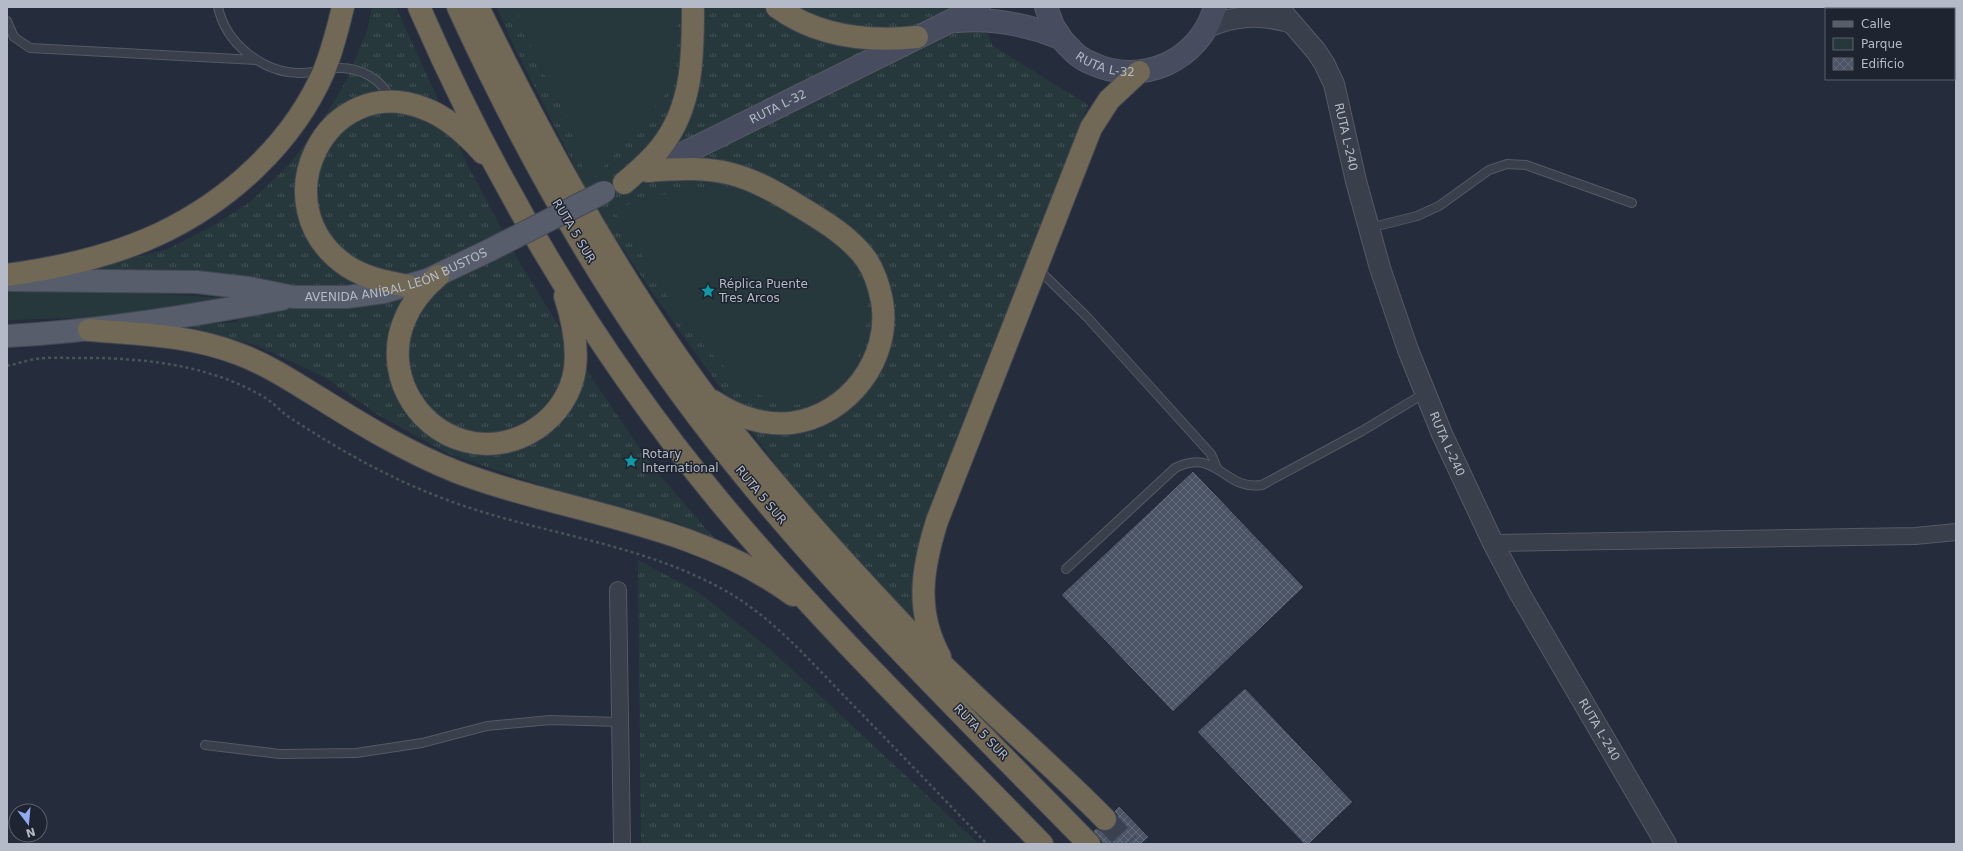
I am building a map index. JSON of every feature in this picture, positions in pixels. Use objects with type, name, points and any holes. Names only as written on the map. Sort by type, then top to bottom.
[{"type":"highway","points":[[7,275],[71,263],[128,246],[170,228],[211,204],[248,174],[275,147],[303,108],[324,71],[343,7]]},
{"type":"highway","points":[[419,7],[465,106],[559,276],[623,372],[684,456],[749,536],[824,618],[1042,844]]},
{"type":"highway","name":"RUTA 5 SUR","points":[[458,7],[530,153],[571,227],[642,340],[694,412],[758,492],[830,574],[900,649],[1089,844]]},
{"type":"highway","points":[[624,183],[663,145],[682,111],[688,91],[691,70],[693,7]]},
{"type":"highway","points":[[777,7],[801,22],[838,34],[882,39],[917,37]]},
{"type":"highway","points":[[481,10],[522,97],[591,223],[652,321],[707,397],[799,511],[904,626],[999,720],[1074,788],[1105,819]]},
{"type":"highway","points":[[945,667],[935,646],[926,619],[923,582],[926,557],[939,514],[1091,128],[1109,100],[1139,72]]},
{"type":"highway","points":[[408,286],[375,279],[358,272],[333,254],[320,238],[312,221],[306,191],[307,171],[320,143],[334,125],[361,108],[392,101],[423,108],[442,117],[498,168]]},
{"type":"highway","points":[[648,171],[713,169],[735,174],[763,185],[820,220],[848,240],[861,252],[871,267],[881,294],[884,312],[883,330],[873,364],[854,390],[829,410],[820,415],[800,421],[773,423],[743,416],[719,405],[707,397]]},
{"type":"highway","points":[[438,276],[411,306],[402,328],[398,357],[401,379],[409,398],[429,422],[456,438],[486,444],[506,442],[534,430],[557,410],[570,386],[575,368],[574,335],[568,306],[559,276]]},
{"type":"highway","points":[[89,330],[170,336],[235,352],[273,370],[411,452],[485,481],[686,539],[728,557],[749,568],[788,591],[824,618]]},
{"type":"main road","name":"RUTA L-32","points":[[604,192],[979,7]]},
{"type":"main road","points":[[1046,7],[1053,26],[1061,38]]},
{"type":"main road","name":"RUTA L-32","points":[[951,22],[984,20],[1000,21],[1035,29],[1061,38],[1079,56],[1090,63],[1114,71],[1139,72],[1160,67],[1179,58],[1190,49],[1211,17]]},
{"type":"main road","name":"AVENIDA ANÍBAL LEÓN BUSTOS","points":[[7,336],[89,330],[222,311],[293,297],[360,296],[408,286],[438,276],[604,192]]},
{"type":"main road","name":"AVENIDA ANÍBAL LEÓN BUSTOS","points":[[7,280],[196,282],[249,288],[293,297]]},
{"type":"street","name":"RUTA L-240","points":[[1211,17],[1221,21],[1249,16],[1270,17],[1284,14],[1316,51],[1324,63],[1334,84],[1369,228],[1396,314],[1424,393],[1493,543],[1558,661],[1666,844]]},
{"type":"street","points":[[1493,543],[1915,536],[1956,532]]},
{"type":"street","points":[[618,590],[622,844]]},
{"type":"lane","points":[[218,7],[222,19],[232,38],[240,47],[257,60],[276,69],[288,72],[312,73],[342,69],[360,71],[380,83],[392,101]]},
{"type":"lane","points":[[7,21],[14,37],[30,48],[257,60]]},
{"type":"lane","points":[[1369,228],[1416,216],[1439,206],[1489,170],[1507,164],[1526,164],[1632,203]]},
{"type":"lane","points":[[1036,267],[1087,317],[1206,448],[1211,454],[1217,468]]},
{"type":"lane","points":[[1066,568],[1175,468],[1183,464],[1196,462],[1209,464],[1237,483],[1254,486],[1262,485],[1362,431],[1424,393]]},
{"type":"lane","points":[[205,744],[242,751],[280,754],[356,753],[422,743],[487,726],[550,720],[620,722]]},
{"type":"path","points":[[7,366],[35,359],[108,357],[140,359],[218,376],[267,399],[289,418],[350,456],[414,487],[488,514],[648,557],[704,580],[730,594],[777,628],[987,844]]},
{"type":"green space","points":[[372,7],[396,7],[468,166],[521,265],[585,368],[652,466],[721,546],[678,523],[564,493],[449,454],[380,416],[326,378],[258,346],[186,326],[238,322],[244,280],[72,273],[168,249],[214,225],[249,203],[288,166],[319,126],[345,83],[367,31]]},
{"type":"green space","points":[[497,7],[976,7],[993,46],[1088,105],[928,519],[921,632],[904,610],[796,493],[651,291],[609,228],[586,189],[511,40]]},
{"type":"green space","points":[[515,7],[678,7],[676,82],[588,185],[569,121],[535,57]]},
{"type":"green space","points":[[723,185],[793,215],[846,250],[869,296],[864,341],[850,375],[819,400],[783,407],[742,386],[687,327],[613,209],[673,192]]},
{"type":"green space","points":[[7,289],[66,289],[229,298],[148,312],[76,318],[7,320]]},
{"type":"green space","points":[[638,560],[698,592],[771,650],[979,844],[641,844]]},
{"type":"building","points":[[1193,471],[1304,587],[1173,712],[1061,595]]},
{"type":"building","points":[[1245,688],[1353,802],[1309,844],[1304,844],[1197,732]]},
{"type":"building","points":[[1119,806],[1149,837],[1141,844],[1103,844],[1093,831],[1096,828],[1102,831],[1109,831],[1114,828],[1117,822],[1117,815],[1114,811]]},
{"type":"tunnel","points":[[1105,819],[1128,844]]},
{"type":"place","name":"Réplica Puente Tres Arcos","points":[[708,291]]},
{"type":"place","name":"Rotary International","points":[[631,461]]}]
